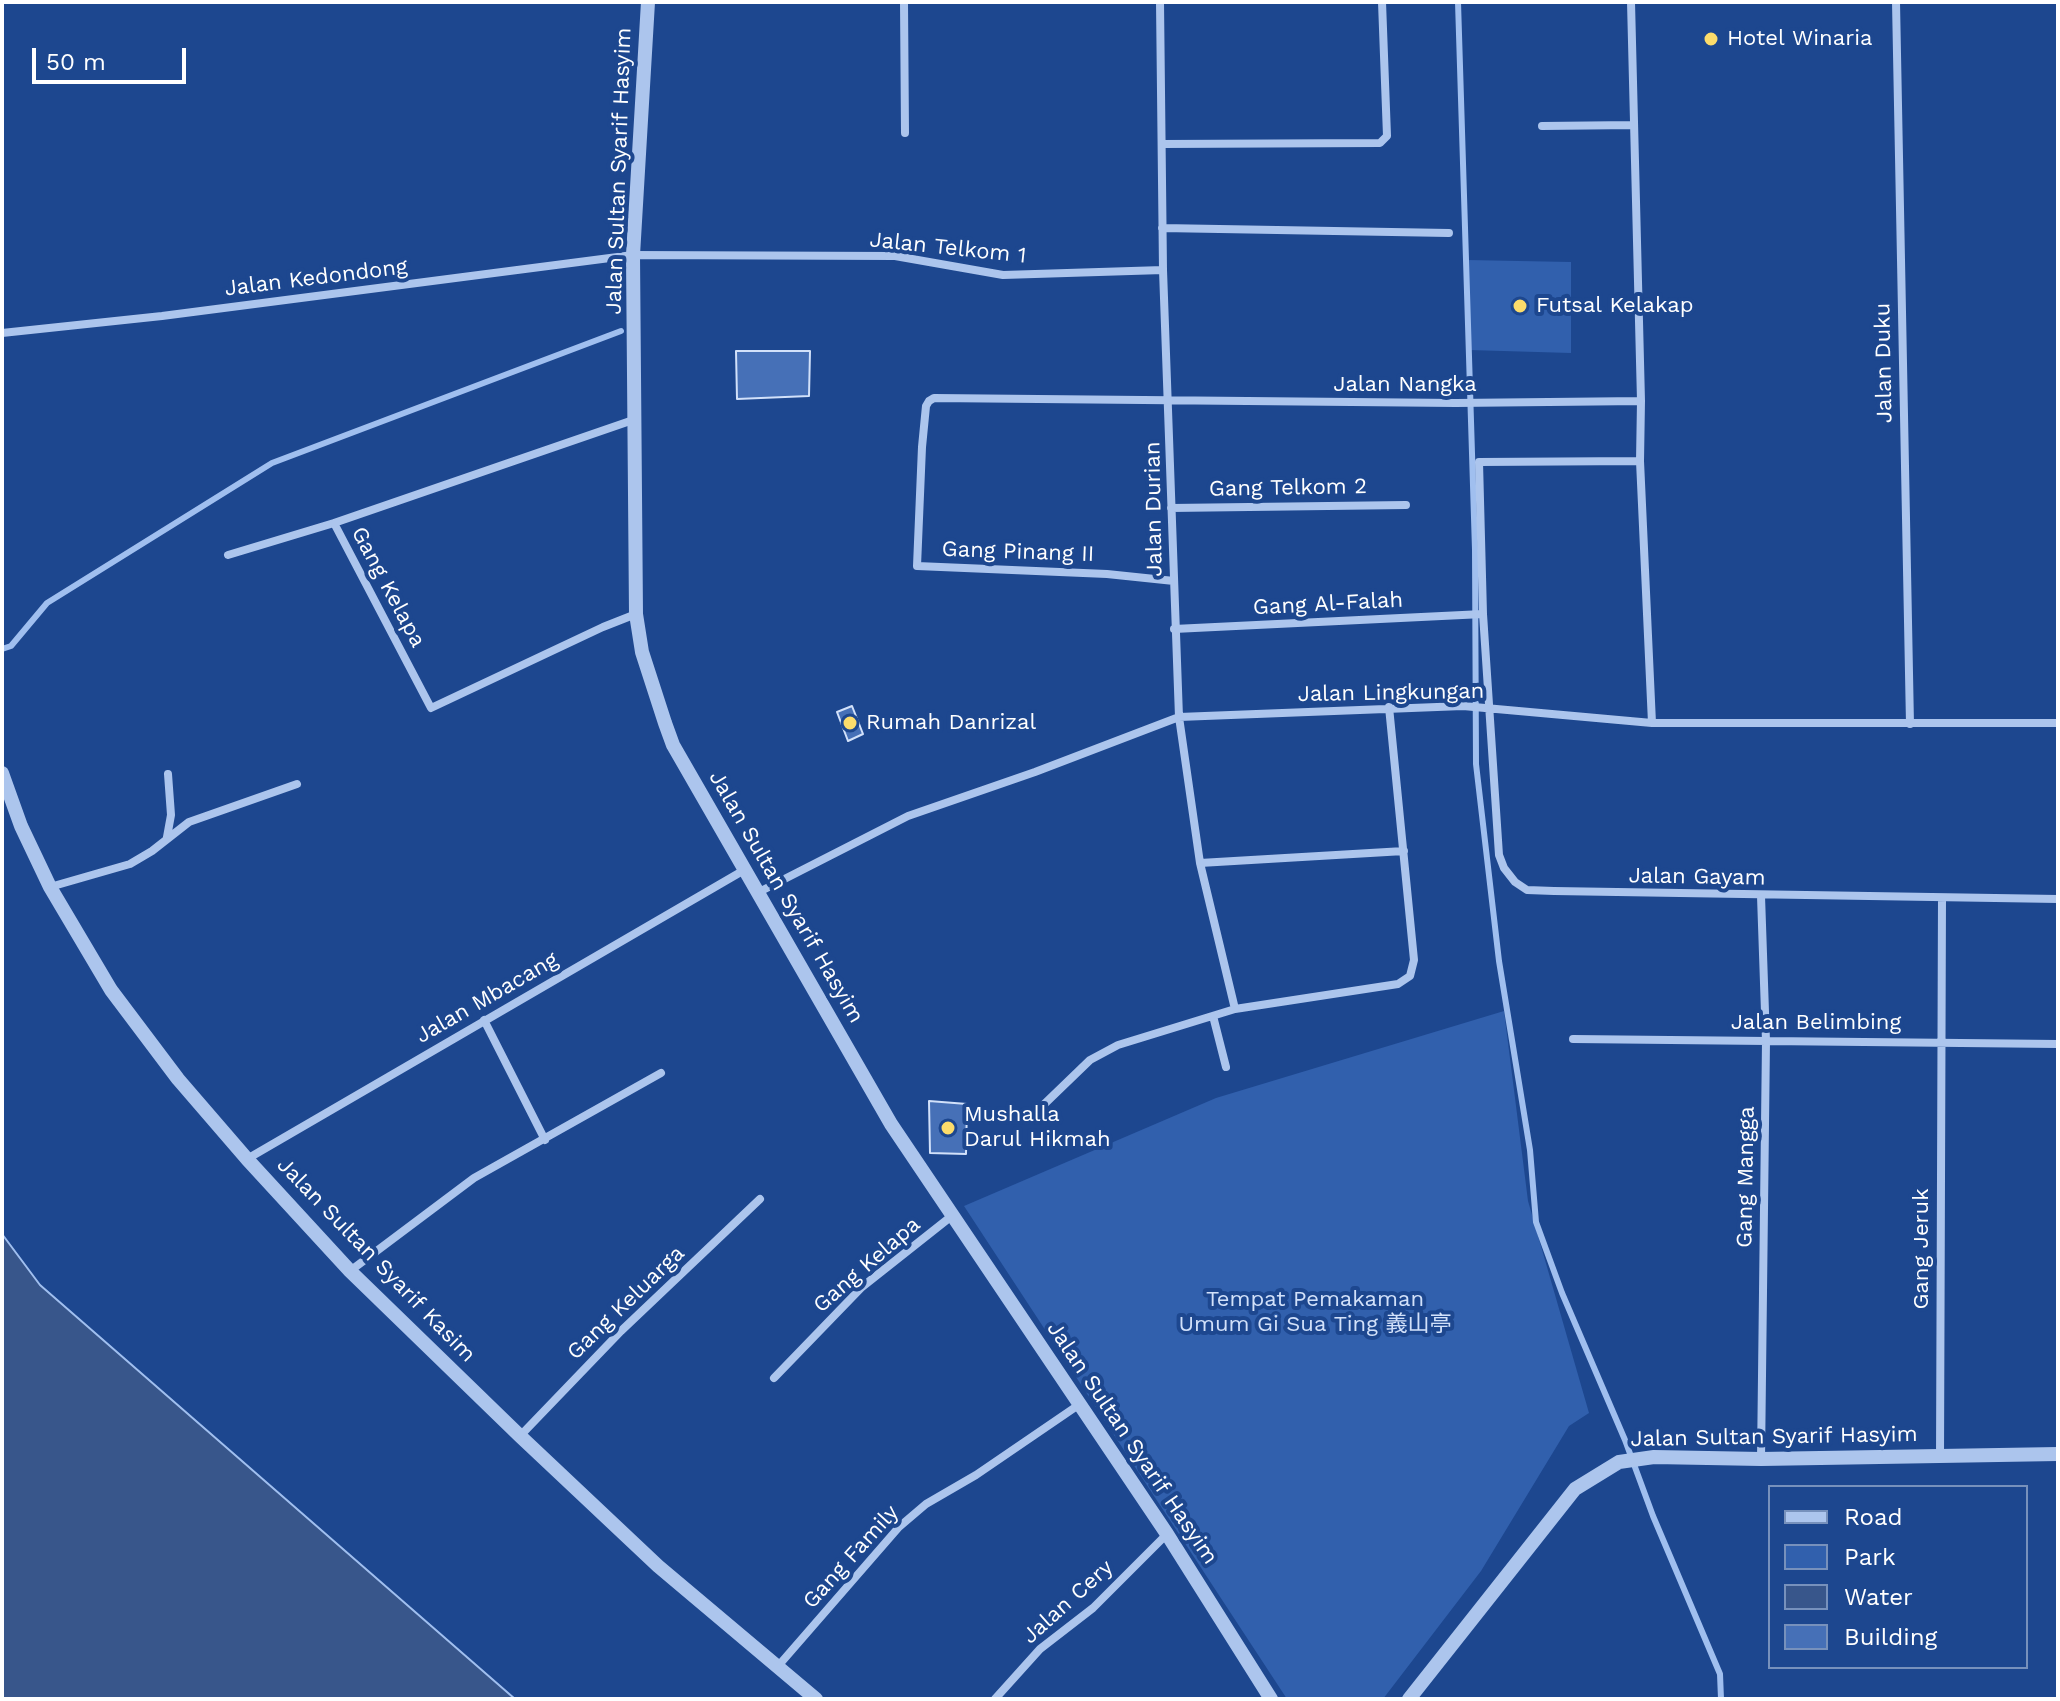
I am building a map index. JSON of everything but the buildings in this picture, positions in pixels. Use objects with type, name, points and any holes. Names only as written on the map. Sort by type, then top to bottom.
[{"type":"street","name":"Jalan Sultan Syarif Hasyim","points":[[648,2],[633,255],[636,614],[642,652],[673,745],[891,1124],[1167,1534],[1271,1699]]},
{"type":"street","points":[[904,2],[905,133]]},
{"type":"street","name":"Jalan Durian","points":[[1160,2],[1163,270],[1179,717],[1200,863],[1235,1009]]},
{"type":"street","points":[[1162,144],[1380,143],[1387,136],[1382,2]]},
{"type":"street","points":[[1631,2],[1640,461],[1652,723]]},
{"type":"street","name":"Jalan Duku","points":[[1896,2],[1910,724]]},
{"type":"street","points":[[1542,126],[1634,125]]},
{"type":"street","points":[[1162,228],[1449,233]]},
{"type":"street","name":"Jalan Telkom 1","points":[[633,255],[895,256],[1014,275],[1163,270]]},
{"type":"street","name":"Jalan Kedondong","points":[[2,333],[162,316],[633,255]]},
{"type":"street","name":"Gang Pinang II","points":[[1106,400],[934,398],[929,401],[922,447],[917,566],[1107,574],[1174,581]]},
{"type":"street","name":"Jalan Nangka","points":[[1106,400],[1641,401]]},
{"type":"street","name":"Gang Kelapa","points":[[636,419],[334,523],[431,708],[636,614]]},
{"type":"street","name":"Jalan Gayam","points":[[1640,461],[1479,462],[1483,614],[1499,855],[1515,882],[1527,890],[2058,899]]},
{"type":"street","name":"Gang Telkom 2","points":[[1171,508],[1406,505]]},
{"type":"street","points":[[228,555],[334,523]]},
{"type":"street","name":"Gang Al-Falah","points":[[1174,629],[1483,614]]},
{"type":"street","name":"Jalan Lingkungan","points":[[759,892],[908,816],[1179,717],[1463,706],[1652,723],[2058,723]]},
{"type":"street","points":[[1033,1115],[1090,1060],[1118,1045],[1235,1009],[1398,984],[1405,980],[1413,969],[1414,960],[1389,707]]},
{"type":"street","name":"Jalan Sultan Syarif Kasim","points":[[2,773],[21,826],[50,887],[111,990],[178,1079],[247,1159],[350,1271],[520,1436],[658,1566],[816,1699]]},
{"type":"street","points":[[167,837],[171,815],[168,774]]},
{"type":"street","points":[[50,887],[130,864],[189,822],[297,784]]},
{"type":"street","points":[[1200,863],[1404,851]]},
{"type":"street","name":"Jalan Mbacang","points":[[247,1159],[746,869]]},
{"type":"street","name":"Gang Mangga","points":[[1761,896],[1766,1041],[1761,1459]]},
{"type":"street","name":"Gang Jeruk","points":[[1940,1456],[1942,898]]},
{"type":"street","points":[[1213,1016],[1226,1067]]},
{"type":"street","points":[[484,1020],[545,1140]]},
{"type":"street","name":"Jalan Belimbing","points":[[1573,1039],[2058,1044]]},
{"type":"street","points":[[350,1271],[474,1178],[661,1073]]},
{"type":"street","name":"Gang Keluarga","points":[[520,1436],[621,1331],[760,1199]]},
{"type":"street","name":"Gang Kelapa","points":[[774,1378],[862,1287],[953,1215]]},
{"type":"street","name":"Gang Family","points":[[779,1665],[899,1527],[926,1504],[976,1475],[1080,1404]]},
{"type":"street","name":"Jalan Sultan Syarif Hasyim","points":[[1409,1699],[1575,1489],[1619,1462],[1654,1457],[1761,1459],[2058,1454]]},
{"type":"street","name":"Jalan Cery","points":[[995,1699],[1040,1649],[1093,1608],[1167,1534]]},
{"type":"green space","name":"Futsal Kelakap","points":[[1467,260],[1571,262],[1571,353],[1469,350]]},
{"type":"green space","name":"Tempat Pemakaman Umum Gi Sua Ting 義山亭","points":[[1504,1011],[1528,1201],[1589,1413],[1569,1426],[1481,1571],[1383,1699],[1287,1699],[964,1206],[1216,1098]]},
{"type":"water","points":[[2,1234],[40,1285],[515,1699],[2,1699]]},
{"type":"waterway","points":[[1458,2],[1475,550],[1476,764],[1499,961],[1530,1150],[1536,1222],[1562,1293],[1720,1674],[1721,1699]]},
{"type":"waterway","points":[[2,649],[11,646],[47,603],[272,463],[621,331]]},
{"type":"place","name":"Hotel Winaria","points":[[1711,39]]},
{"type":"place","name":"Futsal Kelakap","points":[[1520,306]]},
{"type":"place","name":"Rumah Danrizal","points":[[850,723]]},
{"type":"place","name":"Mushalla Darul Hikmah","points":[[948,1128]]}]
